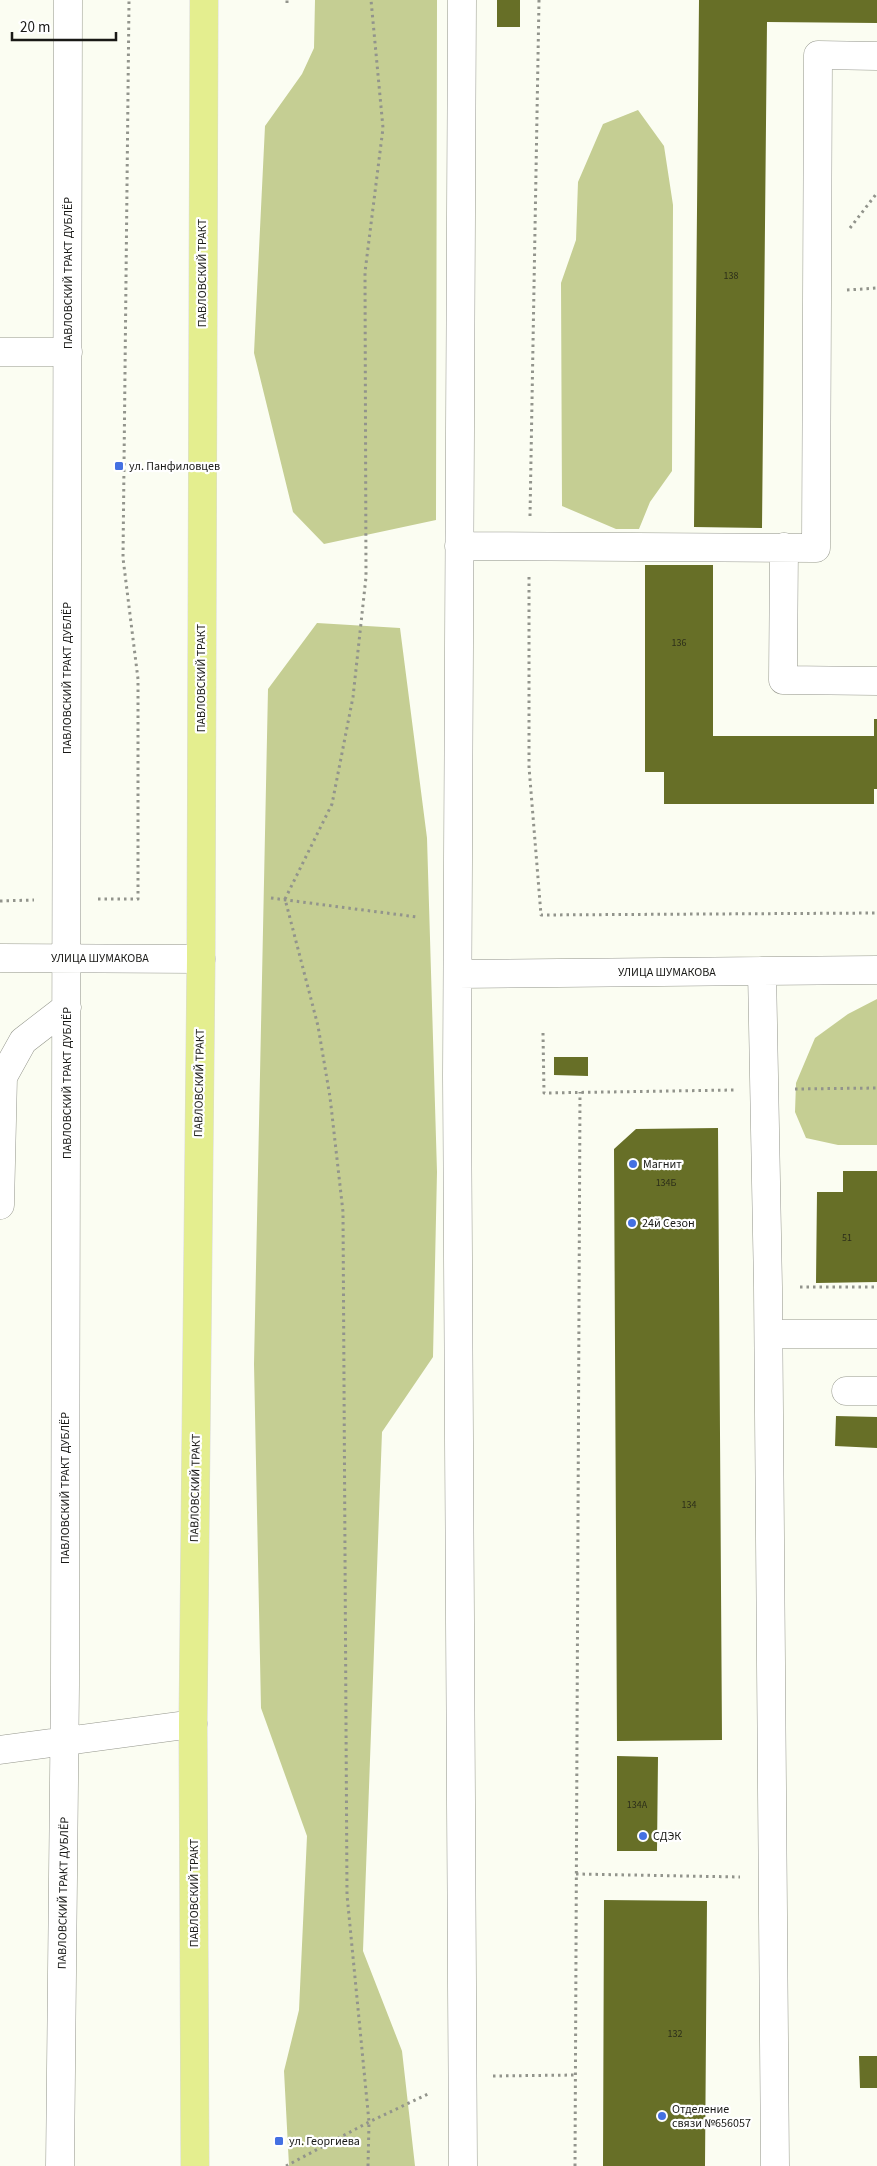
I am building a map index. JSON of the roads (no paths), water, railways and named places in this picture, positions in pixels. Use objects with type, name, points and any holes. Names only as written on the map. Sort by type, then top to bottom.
[{"type":"main road","name":"ПАВЛОВСКИЙ ТРАКТ","points":[[194,2166],[193,1724],[201,958],[204,0]]},
{"type":"street","name":"ПАВЛОВСКИЙ ТРАКТ ДУБЛЁР","points":[[60,2166],[65,1743],[68,0]]},
{"type":"street","points":[[462,0],[457,1076],[463,2166]]},
{"type":"street","points":[[459,546],[816,548],[818,55],[877,56]]},
{"type":"street","points":[[0,352],[68,352]]},
{"type":"street","points":[[784,547],[783,680],[877,681]]},
{"type":"street","name":"УЛИЦА ШУМАКОВА","points":[[0,958],[201,958]]},
{"type":"street","name":"УЛИЦА ШУМАКОВА","points":[[458,974],[877,970]]},
{"type":"street","points":[[762,971],[769,1334],[775,2166]]},
{"type":"street","points":[[0,1205],[3,1078],[23,1041],[67,1007]]},
{"type":"street","points":[[769,1334],[877,1334]]},
{"type":"street","points":[[846,1391],[877,1392]]},
{"type":"street","points":[[0,1750],[65,1743],[193,1724]]},
{"type":"place","name":"ул. Панфиловцев","points":[[119,466]]},
{"type":"place","name":"Магнит","points":[[633,1164]]},
{"type":"place","name":"24й Сезон","points":[[632,1223]]},
{"type":"place","name":"СДЭК","points":[[643,1836]]},
{"type":"place","name":"Отделение связи №656057","points":[[662,2116]]},
{"type":"place","name":"ул. Георгиева","points":[[279,2141]]}]
